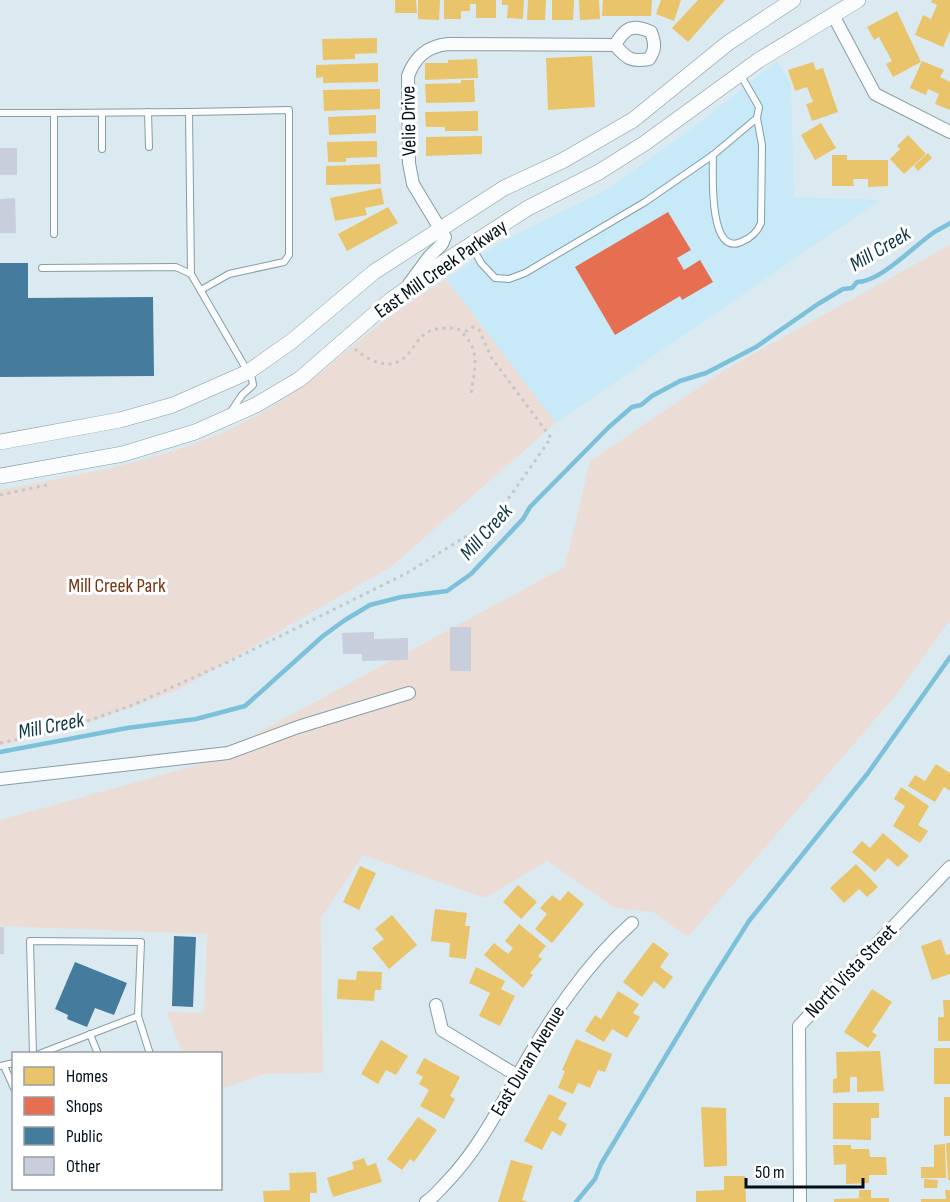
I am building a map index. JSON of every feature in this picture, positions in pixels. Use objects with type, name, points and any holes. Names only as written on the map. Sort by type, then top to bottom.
[{"type":"street","name":"East Mill Creek Parkway","points":[[0,442],[120,420],[163,408],[248,372],[292,340],[374,272],[504,188],[562,161],[633,120],[728,43],[793,0]]},
{"type":"street","name":"East Mill Creek Parkway","points":[[0,476],[123,454],[195,432],[256,405],[300,379],[403,292],[471,244],[528,208],[608,166],[645,143],[740,74],[858,0]]},
{"type":"street","points":[[833,15],[874,94],[950,132]]},
{"type":"street","name":"Velie Drive","points":[[441,229],[413,184],[409,164],[408,76],[412,64],[424,51],[437,45],[448,44],[615,45]]},
{"type":"street","points":[[403,292],[445,240],[445,234],[441,229]]},
{"type":"street","points":[[0,779],[228,753],[298,727],[409,693]]},
{"type":"street","name":"North Vista Street","points":[[800,1202],[799,1026],[949,870]]},
{"type":"street","name":"East Duran Avenue","points":[[426,1202],[464,1164],[502,1106],[574,984],[608,944],[632,922]]},
{"type":"street","points":[[435,1005],[442,1030],[518,1076]]},
{"type":"lane","points":[[713,155],[714,212],[717,224],[726,240],[735,244],[741,243],[757,232],[761,224],[762,145],[757,118],[759,107],[740,74]]},
{"type":"lane","points":[[0,113],[289,110],[289,255],[284,262],[229,274],[201,290]]},
{"type":"lane","points":[[148,112],[149,147]]},
{"type":"lane","points":[[189,112],[191,274],[252,379],[253,385],[242,395],[228,416]]},
{"type":"lane","points":[[54,113],[54,234]]},
{"type":"lane","points":[[102,113],[102,149]]},
{"type":"lane","points":[[471,244],[481,263],[495,278],[509,279],[525,273],[645,202],[713,155],[757,118]]},
{"type":"lane","points":[[42,267],[176,267],[191,274]]},
{"type":"lane","points":[[33,1052],[30,941],[141,942],[138,1016],[150,1052]]},
{"type":"lane","points":[[50,1052],[138,1016]]},
{"type":"lane","points":[[90,1034],[98,1052]]},
{"type":"lane","points":[[2,1066],[12,1084]]},
{"type":"path","points":[[0,742],[61,730],[133,705],[230,661],[407,573],[494,519],[551,438],[491,357],[478,330],[473,327],[463,333]]},
{"type":"path","points":[[344,340],[365,357],[388,365],[405,358],[424,334],[435,329],[457,328],[474,346],[475,367],[471,394]]},
{"type":"shaded area","points":[[777,61],[791,85],[794,197],[880,200],[556,423],[446,279],[503,241],[606,190],[694,127]]},
{"type":"green space","points":[[950,245],[950,620],[896,695],[688,937],[653,912],[615,908],[547,861],[485,898],[363,855],[321,918],[323,1073],[264,1074],[222,1089],[222,1052],[182,1052],[167,1012],[204,1013],[207,934],[0,926],[0,820],[198,765],[565,567],[590,461],[726,369]]},
{"type":"green space","name":"Mill Creek Park","points":[[446,279],[556,423],[392,566],[180,689],[90,722],[0,746],[0,490],[141,460],[175,450],[241,424],[298,389],[386,319]]},
{"type":"building: Homes","points":[[395,0],[416,0],[417,13],[395,13]]},
{"type":"building: Homes","points":[[418,0],[440,0],[439,20],[418,19]]},
{"type":"building: Homes","points":[[444,0],[496,0],[496,18],[476,18],[476,4],[470,4],[470,11],[461,11],[461,19],[444,19]]},
{"type":"building: Homes","points":[[502,0],[524,0],[523,19],[507,18],[508,5],[502,5]]},
{"type":"building: Homes","points":[[528,0],[546,0],[545,20],[527,20]]},
{"type":"building: Homes","points":[[552,0],[574,0],[573,20],[552,20]]},
{"type":"building: Homes","points":[[579,0],[599,0],[600,19],[580,20]]},
{"type":"building: Homes","points":[[603,0],[652,0],[651,16],[602,16]]},
{"type":"building: Homes","points":[[661,0],[681,0],[674,21],[656,14]]},
{"type":"building: Homes","points":[[698,0],[725,0],[688,42],[672,28]]},
{"type":"building: Homes","points":[[932,0],[950,0],[950,31],[943,47],[915,35],[923,15],[931,19],[937,5],[931,2]]},
{"type":"building: Homes","points":[[897,11],[921,62],[893,77],[886,64],[892,61],[879,37],[874,40],[867,27]]},
{"type":"building: Homes","points":[[377,38],[377,53],[355,54],[355,59],[323,60],[322,39]]},
{"type":"building: Homes","points":[[592,56],[595,107],[548,110],[546,58]]},
{"type":"building: Homes","points":[[477,59],[478,78],[425,80],[425,63]]},
{"type":"building: Homes","points":[[922,61],[944,70],[940,77],[950,82],[950,110],[935,104],[939,94],[928,89],[926,95],[910,88]]},
{"type":"building: Homes","points":[[813,62],[816,70],[823,68],[838,112],[812,121],[806,104],[813,102],[807,87],[795,91],[788,70]]},
{"type":"building: Homes","points":[[378,63],[378,82],[323,83],[323,77],[316,78],[316,65]]},
{"type":"building: Homes","points":[[461,80],[474,80],[475,102],[426,103],[425,84],[461,83]]},
{"type":"building: Homes","points":[[380,89],[380,109],[324,111],[323,90]]},
{"type":"building: Homes","points":[[478,111],[478,131],[445,131],[445,127],[426,127],[425,112]]},
{"type":"building: Homes","points":[[376,115],[376,133],[329,135],[328,117]]},
{"type":"building: Homes","points":[[821,123],[836,148],[815,160],[801,135]]},
{"type":"building: Homes","points":[[908,135],[926,154],[904,174],[890,159],[900,149],[897,146]]},
{"type":"building: Homes","points":[[482,136],[482,154],[426,156],[426,137]]},
{"type":"building: Homes","points":[[377,141],[377,157],[346,158],[346,162],[328,162],[327,142]]},
{"type":"building: Homes","points":[[928,153],[932,158],[918,171],[914,166]]},
{"type":"building: Homes","points":[[832,155],[847,155],[847,160],[888,160],[888,186],[868,187],[868,179],[853,179],[854,186],[832,186]]},
{"type":"building: Homes","points":[[380,164],[381,184],[326,185],[326,166]]},
{"type":"building: Homes","points":[[381,188],[384,204],[365,208],[367,215],[335,221],[330,198]]},
{"type":"building: Homes","points":[[388,207],[398,223],[347,251],[338,234]]},
{"type":"building: Homes","points":[[936,764],[950,773],[950,791],[944,787],[935,802],[908,786],[915,775],[925,781]]},
{"type":"building: Homes","points":[[901,787],[929,806],[918,825],[928,831],[920,843],[893,826],[905,806],[894,799]]},
{"type":"building: Homes","points":[[883,833],[909,856],[898,867],[888,858],[875,872],[852,852],[862,841],[870,848]]},
{"type":"building: Homes","points":[[856,864],[878,887],[867,897],[859,889],[844,903],[830,888]]},
{"type":"building: Homes","points":[[360,866],[376,873],[359,910],[343,902]]},
{"type":"building: Homes","points":[[518,885],[537,902],[521,919],[503,902]]},
{"type":"building: Homes","points":[[568,891],[584,904],[552,943],[535,929],[547,914],[540,908],[552,895],[560,901]]},
{"type":"building: Homes","points":[[435,909],[467,913],[465,926],[470,926],[466,959],[449,957],[450,943],[431,941]]},
{"type":"building: Homes","points":[[392,915],[417,945],[389,969],[372,948],[384,939],[375,929]]},
{"type":"building: Homes","points":[[519,924],[546,946],[538,956],[542,959],[530,973],[533,975],[523,988],[484,955],[494,943],[508,954],[513,948],[505,941]]},
{"type":"building: Homes","points":[[941,939],[946,955],[950,954],[950,974],[932,980],[921,946]]},
{"type":"building: Homes","points":[[653,942],[669,954],[660,967],[673,977],[664,989],[654,981],[642,997],[623,982]]},
{"type":"building: Homes","points":[[476,967],[505,981],[501,989],[515,996],[500,1026],[479,1016],[490,993],[469,983]]},
{"type":"building: Homes","points":[[357,971],[382,972],[381,990],[375,990],[374,1001],[337,999],[338,979],[356,980]]},
{"type":"building: Homes","points":[[872,989],[892,1002],[872,1032],[877,1035],[868,1048],[844,1032]]},
{"type":"building: Homes","points":[[618,991],[639,1004],[633,1013],[640,1017],[627,1038],[612,1029],[604,1042],[585,1031],[595,1015],[601,1019]]},
{"type":"building: Homes","points":[[943,1000],[950,1000],[950,1041],[938,1041],[938,1017],[944,1017]]},
{"type":"building: Homes","points":[[576,1039],[612,1054],[605,1072],[598,1070],[590,1088],[578,1083],[573,1094],[558,1088],[565,1071],[562,1070]]},
{"type":"building: Homes","points":[[381,1040],[408,1056],[396,1075],[386,1070],[378,1084],[361,1074]]},
{"type":"building: Homes","points":[[934,1048],[950,1048],[950,1084],[934,1084]]},
{"type":"building: Homes","points":[[880,1051],[884,1091],[857,1092],[857,1077],[850,1077],[850,1092],[833,1093],[833,1079],[837,1078],[836,1052]]},
{"type":"building: Homes","points":[[424,1058],[460,1077],[450,1096],[455,1099],[444,1119],[420,1106],[429,1090],[419,1084],[423,1077],[416,1073]]},
{"type":"building: Homes","points":[[549,1094],[567,1103],[558,1119],[567,1124],[561,1136],[552,1131],[542,1150],[524,1141]]},
{"type":"building: Homes","points":[[944,1097],[950,1097],[950,1136],[944,1136]]},
{"type":"building: Homes","points":[[833,1103],[879,1103],[879,1118],[871,1118],[871,1140],[833,1139]]},
{"type":"building: Homes","points":[[701,1107],[726,1108],[727,1166],[704,1167]]},
{"type":"building: Homes","points":[[418,1117],[437,1130],[414,1162],[410,1159],[402,1170],[387,1159]]},
{"type":"building: Homes","points":[[946,1143],[950,1143],[950,1180],[948,1180]]},
{"type":"building: Homes","points":[[945,1144],[946,1178],[921,1178],[921,1167],[934,1167],[934,1145]]},
{"type":"building: Homes","points":[[833,1145],[851,1145],[851,1149],[869,1149],[870,1157],[886,1157],[887,1175],[869,1175],[869,1183],[846,1184],[846,1164],[834,1165]]},
{"type":"building: Homes","points":[[364,1158],[367,1166],[376,1163],[382,1182],[333,1197],[327,1178],[354,1169],[352,1162]]},
{"type":"building: Homes","points":[[511,1160],[533,1166],[522,1200],[528,1202],[498,1202]]},
{"type":"building: Homes","points":[[316,1172],[317,1193],[310,1193],[310,1202],[264,1202],[263,1191],[290,1190],[289,1173]]},
{"type":"building: Homes","points":[[724,1176],[745,1176],[746,1202],[696,1202],[696,1191],[724,1190]]},
{"type":"building: Homes","points":[[924,1179],[938,1180],[937,1188],[924,1188]]},
{"type":"building: Homes","points":[[859,1190],[871,1190],[871,1198],[859,1198]]},
{"type":"building: Homes","points":[[945,1190],[950,1190],[950,1202],[921,1202],[921,1199],[946,1199]]},
{"type":"building: Homes","points":[[889,1198],[889,1202],[834,1202],[834,1199]]},
{"type":"building: Shops","points":[[668,212],[691,250],[677,258],[684,270],[700,260],[713,282],[682,300],[680,296],[615,335],[575,267]]},
{"type":"building: Public","points":[[0,263],[28,263],[28,298],[153,297],[154,376],[0,377]]},
{"type":"building: Public","points":[[174,936],[196,937],[193,1007],[172,1006]]},
{"type":"building: Public","points":[[75,962],[127,983],[114,1015],[95,1008],[87,1027],[67,1019],[68,1015],[55,1009]]},
{"type":"building: Other","points":[[0,148],[17,148],[17,175],[0,175]]},
{"type":"building: Other","points":[[15,198],[16,233],[0,233],[0,199]]},
{"type":"building: Other","points":[[450,627],[471,627],[471,671],[450,671]]},
{"type":"building: Other","points":[[374,632],[374,639],[408,638],[408,660],[362,661],[362,654],[343,654],[342,633]]},
{"type":"building: Other","points":[[0,927],[4,927],[4,954],[0,954]]},
{"type":"waterway","name":"Mill Creek","points":[[0,752],[127,728],[196,719],[245,706],[323,636],[370,605],[401,597],[447,591],[471,574],[523,519],[530,507],[609,427],[632,407],[641,405],[652,396],[680,381],[706,373],[756,347],[843,289],[852,288],[857,282],[886,270],[933,233],[950,223]]},
{"type":"waterway","points":[[576,1202],[595,1179],[601,1164],[749,921],[868,773],[950,657]]}]
